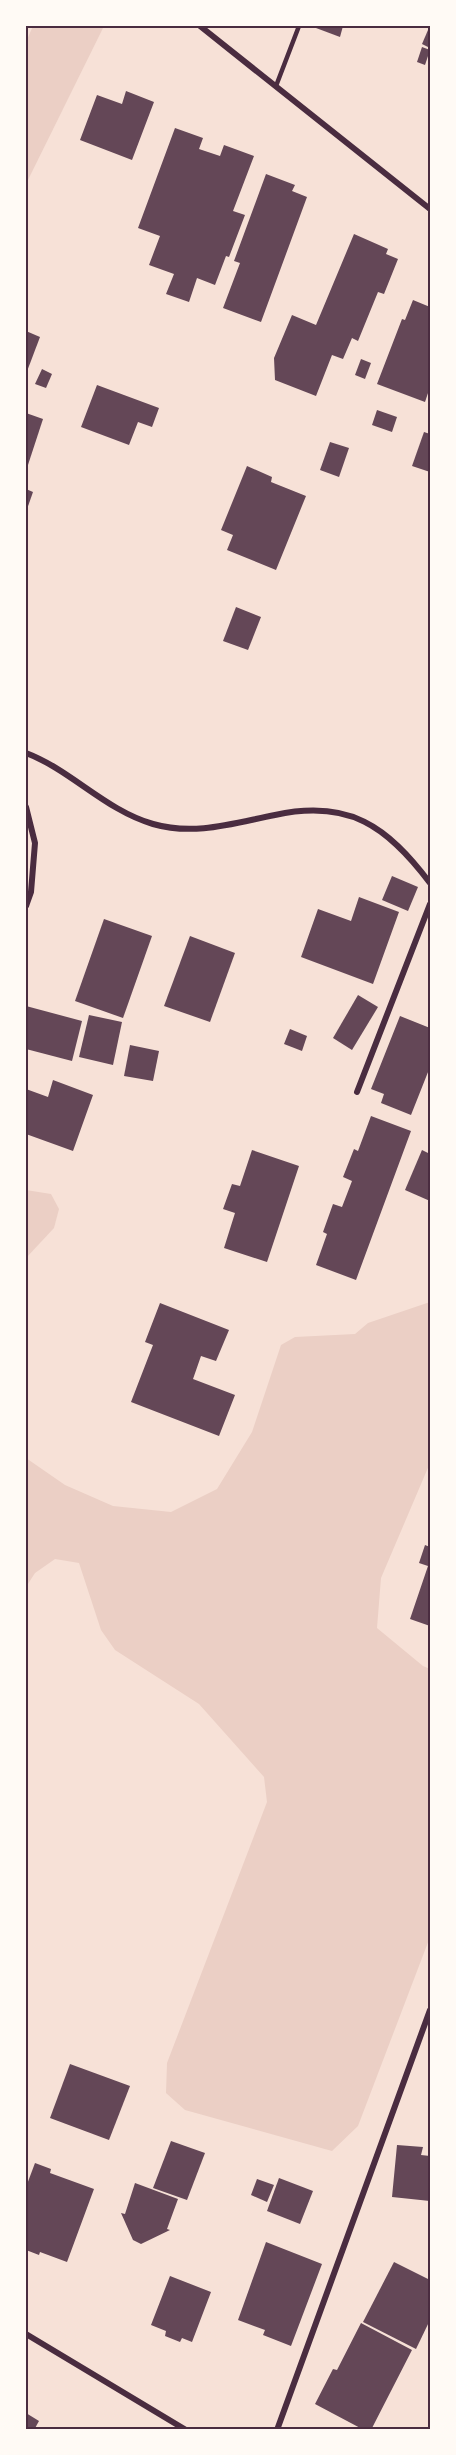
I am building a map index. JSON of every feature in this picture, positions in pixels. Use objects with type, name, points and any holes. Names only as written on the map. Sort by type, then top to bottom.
[{"type":"street","points":[[200,26],[430,209]]},
{"type":"street","points":[[26,753],[40,758],[104,801],[153,824],[194,830],[233,825],[308,809],[340,812],[366,821],[389,836],[430,883]]},
{"type":"street","points":[[26,807],[35,843],[31,892],[26,906]]},
{"type":"street","points":[[357,1092],[430,904]]},
{"type":"street","points":[[277,2430],[430,2010]]},
{"type":"street","points":[[26,2334],[186,2430]]},
{"type":"lane","points":[[276,86],[299,26]]},
{"type":"shaded area","points":[[33,26],[104,26],[26,184],[26,42]]},
{"type":"shaded area","points":[[26,1190],[51,1194],[59,1209],[54,1228],[26,1258]]},
{"type":"shaded area","points":[[430,1302],[430,1463],[381,1578],[377,1628],[423,1666],[430,1669],[430,1937],[358,2126],[332,2151],[185,2110],[166,2093],[167,2063],[267,1802],[264,1777],[199,1704],[115,1650],[101,1630],[79,1563],[55,1559],[35,1573],[26,1587],[26,1458],[65,1485],[113,1506],[171,1512],[217,1489],[252,1432],[281,1345],[295,1337],[355,1334],[368,1323]]},
{"type":"building","points":[[317,26],[343,26],[340,37],[316,28]]},
{"type":"building","points":[[428,30],[430,31],[430,48],[422,44]]},
{"type":"building","points":[[422,47],[430,50],[425,65],[417,62]]},
{"type":"building","points":[[126,91],[154,102],[132,160],[80,140],[97,95],[122,104]]},
{"type":"building","points":[[175,128],[203,138],[199,149],[220,156],[224,145],[254,156],[233,211],[245,215],[229,257],[226,256],[215,285],[197,278],[189,302],[166,294],[174,274],[149,265],[160,236],[138,228]]},
{"type":"building","points":[[266,174],[295,185],[292,191],[307,197],[261,322],[223,308],[240,263],[234,261]]},
{"type":"building","points":[[354,234],[388,249],[386,254],[398,259],[384,294],[378,292],[358,341],[352,338],[343,359],[332,355],[316,396],[275,380],[274,358],[292,315],[316,325]]},
{"type":"building","points":[[413,300],[430,307],[430,387],[425,402],[377,384],[402,319],[405,320]]},
{"type":"building","points":[[26,331],[40,337],[26,374]]},
{"type":"building","points":[[361,359],[371,363],[365,379],[355,375]]},
{"type":"building","points":[[42,369],[52,374],[46,388],[35,384]]},
{"type":"building","points":[[97,385],[159,408],[152,427],[138,422],[129,445],[81,427]]},
{"type":"building","points":[[377,410],[397,417],[392,432],[372,425]]},
{"type":"building","points":[[26,413],[43,419],[26,471]]},
{"type":"building","points":[[424,432],[430,434],[430,472],[412,466]]},
{"type":"building","points":[[330,442],[349,448],[339,477],[320,470]]},
{"type":"building","points":[[247,466],[272,477],[271,482],[306,496],[276,570],[227,550],[233,535],[221,530]]},
{"type":"building","points":[[26,489],[33,492],[26,512]]},
{"type":"building","points":[[236,607],[261,617],[248,650],[223,641]]},
{"type":"building","points":[[392,876],[418,887],[408,911],[382,900]]},
{"type":"building","points":[[359,897],[399,912],[373,984],[301,957],[318,909],[351,921]]},
{"type":"building","points":[[104,919],[152,936],[123,1018],[75,1001]]},
{"type":"building","points":[[190,936],[235,953],[210,1022],[164,1006]]},
{"type":"building","points":[[358,995],[378,1007],[352,1050],[333,1038]]},
{"type":"building","points":[[26,1006],[82,1021],[72,1061],[26,1049]]},
{"type":"building","points":[[89,1015],[122,1022],[113,1065],[79,1057]]},
{"type":"building","points":[[400,1016],[430,1028],[430,1067],[411,1115],[381,1103],[384,1094],[371,1089]]},
{"type":"building","points":[[290,1029],[307,1036],[302,1051],[284,1044]]},
{"type":"building","points":[[130,1045],[159,1051],[153,1081],[124,1076]]},
{"type":"building","points":[[53,1080],[93,1095],[73,1151],[26,1134],[26,1089],[48,1097]]},
{"type":"building","points":[[371,1116],[411,1131],[356,1280],[316,1265],[327,1234],[323,1232],[333,1204],[342,1207],[352,1181],[343,1177],[354,1149],[358,1151]]},
{"type":"building","points":[[252,1150],[299,1166],[267,1262],[224,1248],[235,1213],[223,1209],[232,1184],[240,1186]]},
{"type":"building","points":[[422,1150],[430,1154],[430,1201],[405,1190]]},
{"type":"building","points":[[160,1303],[229,1330],[216,1361],[201,1356],[193,1379],[235,1395],[219,1436],[131,1402],[153,1345],[145,1342]]},
{"type":"building","points":[[425,1545],[430,1547],[430,1626],[410,1619],[428,1566],[419,1563]]},
{"type":"building","points":[[70,2064],[130,2086],[109,2140],[50,2118]]},
{"type":"building","points":[[171,2141],[205,2153],[187,2200],[153,2188]]},
{"type":"building","points":[[397,2145],[423,2147],[421,2155],[430,2156],[430,2201],[392,2197]]},
{"type":"building","points":[[35,2163],[51,2169],[50,2173],[94,2189],[67,2262],[40,2252],[39,2255],[26,2250],[26,2187]]},
{"type":"building","points":[[279,2178],[313,2191],[300,2224],[267,2211]]},
{"type":"building","points":[[257,2179],[274,2185],[267,2202],[251,2195]]},
{"type":"building","points":[[135,2183],[178,2199],[167,2229],[170,2230],[141,2244],[133,2240],[121,2213],[125,2214]]},
{"type":"building","points":[[266,2242],[322,2264],[291,2346],[263,2335],[265,2330],[238,2320]]},
{"type":"building","points":[[394,2262],[430,2280],[430,2320],[416,2349],[363,2322]]},
{"type":"building","points":[[170,2276],[211,2292],[192,2342],[182,2338],[180,2342],[165,2336],[166,2331],[151,2325]]},
{"type":"building","points":[[361,2323],[412,2350],[371,2430],[364,2430],[315,2404],[333,2369],[337,2370]]},
{"type":"building","points":[[26,2413],[39,2421],[34,2430],[26,2430]]}]
